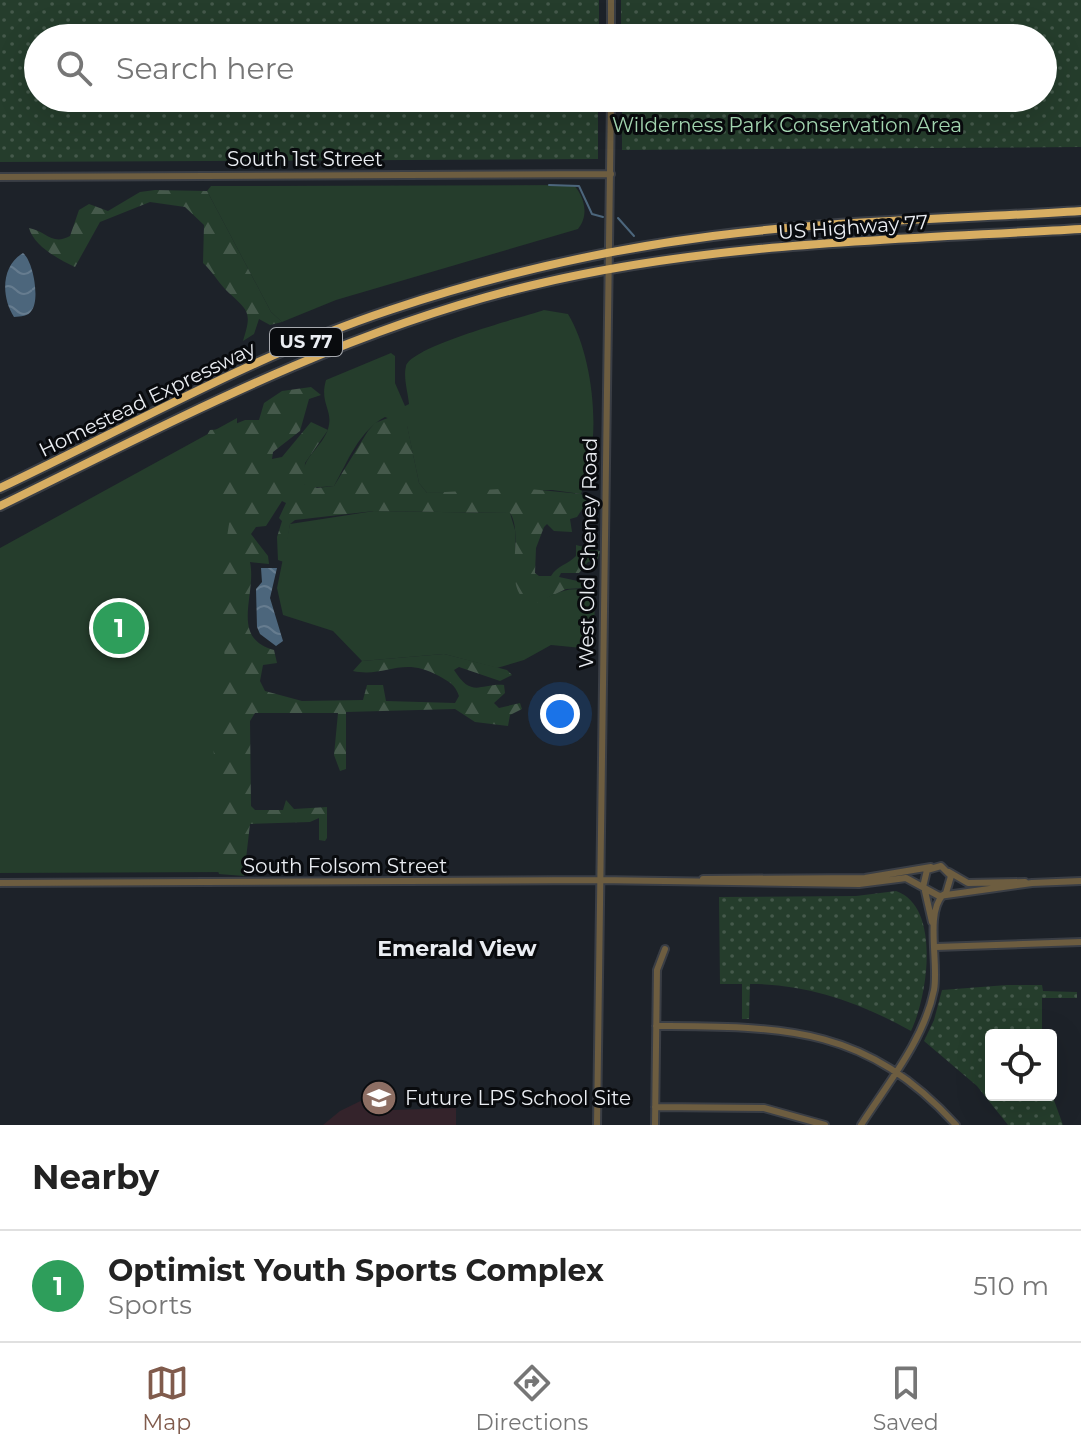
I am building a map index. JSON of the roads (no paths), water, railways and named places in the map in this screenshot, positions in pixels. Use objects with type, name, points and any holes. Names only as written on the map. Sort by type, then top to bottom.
[{"type":"highway","name":"US Highway 77","points":[[631,249],[765,231],[1081,211]]},
{"type":"highway","name":"US Highway 77","points":[[627,266],[784,247],[1081,229]]},
{"type":"highway","name":"Homestead Expressway","points":[[0,488],[222,379],[336,329],[481,282],[631,249]]},
{"type":"highway","name":"Homestead Expressway","points":[[0,506],[251,383],[342,345],[492,295],[627,266]]},
{"type":"street","points":[[611,0],[611,24]]},
{"type":"street","name":"West Old Cheney Road","points":[[597,1125],[611,112]]},
{"type":"street","name":"South 1st Street","points":[[0,177],[611,174]]},
{"type":"street","points":[[934,926],[922,878],[931,867],[941,866],[968,883],[1000,880],[1032,883]]},
{"type":"street","name":"South Folsom Street","points":[[690,881],[717,878],[865,878],[931,867]]},
{"type":"street","points":[[861,1125],[927,1014],[934,990],[935,906],[952,881],[949,872]]},
{"type":"street","name":"South Folsom Street","points":[[0,883],[598,880],[859,884],[906,878],[924,888]]},
{"type":"street","points":[[924,888],[930,894],[944,894],[1032,883],[1081,881]]},
{"type":"street","points":[[936,947],[1081,942]]},
{"type":"street","points":[[655,1125],[657,970],[665,949]]},
{"type":"street","points":[[656,1026],[762,1027],[805,1033],[842,1044],[895,1071],[956,1125]]},
{"type":"street","points":[[655,1107],[764,1108],[825,1125]]},
{"type":"water","points":[[23,253],[32,271],[35,297],[30,312],[14,317],[7,300],[5,282],[10,266]]},
{"type":"water","points":[[261,568],[277,568],[270,598],[283,641],[276,646],[260,634],[257,627],[256,589],[262,582]]},
{"type":"waterway","points":[[549,185],[579,186],[592,214],[603,217]]},
{"type":"waterway","points":[[618,218],[634,236]]},
{"type":"place","name":"Optimist Youth Sports Complex","points":[[119,628]]},
{"type":"place","name":"Future LPS School Site","points":[[379,1098]]},
{"type":"district","name":"Emerald View","points":[[457,948]]},
{"type":"park label","name":"Wilderness Park Conservation Area","points":[[787,125]]}]
